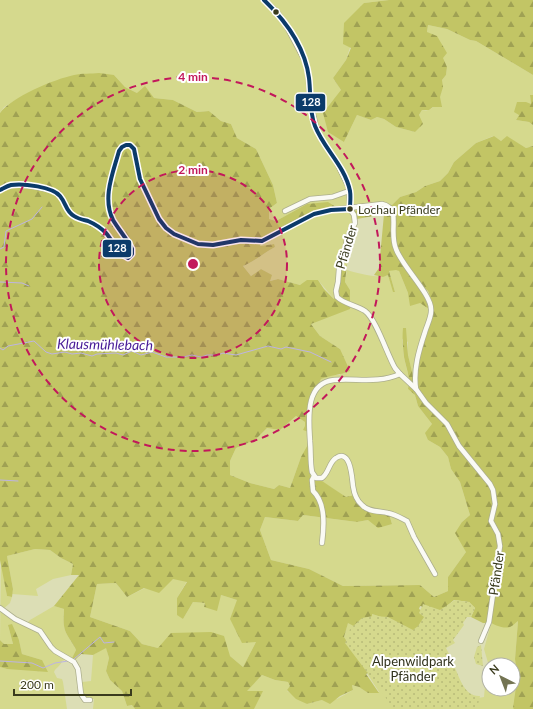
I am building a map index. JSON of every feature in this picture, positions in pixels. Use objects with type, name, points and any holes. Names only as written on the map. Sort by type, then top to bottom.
[{"type":"street","points":[[0,190],[5,186],[13,185],[56,192],[60,195],[72,215],[92,223],[101,229],[126,258],[130,258],[132,249],[112,218],[108,200],[109,184],[119,151],[122,146],[128,144],[134,149],[140,179],[155,212],[166,228],[174,234],[193,242],[208,245],[241,240],[262,241],[314,214],[332,210],[350,209],[349,191],[345,179],[316,127],[310,100],[308,71],[305,61],[286,25],[277,12],[264,0]]},
{"type":"street","points":[[285,211],[310,199],[332,197],[349,191]]},
{"type":"street","name":"Pfänder","points":[[416,389],[415,376],[418,356],[431,312],[430,302],[406,267],[396,249],[393,237],[394,216],[392,209],[382,204],[350,209],[354,215],[355,223],[347,239],[344,256],[339,269],[336,294],[338,299],[362,309],[372,318],[391,360],[400,374],[416,389],[426,403],[447,424],[459,446],[486,478],[493,490],[495,504],[492,521],[498,534],[500,546],[489,622],[481,641]]},
{"type":"street","points":[[400,374],[379,380],[332,380],[321,385],[310,402],[308,416],[310,462],[312,472],[318,479],[322,478],[326,474],[335,459],[340,457],[345,458],[350,465],[355,494],[360,504],[368,510],[392,514],[407,521],[414,537],[435,574]]},
{"type":"street","points":[[314,476],[312,480],[313,491],[318,496],[323,513],[324,531],[322,543]]},
{"type":"street","points":[[0,608],[15,619],[40,631],[55,651],[74,662],[78,669],[81,694],[85,700],[90,700]]},
{"type":"green space","points":[[0,0],[389,0],[364,3],[346,60],[333,78],[341,90],[344,142],[357,115],[371,120],[377,117],[384,119],[396,127],[415,132],[419,115],[422,110],[432,108],[438,102],[442,88],[442,80],[446,75],[447,67],[427,32],[428,25],[447,29],[470,40],[476,41],[533,75],[533,95],[530,95],[531,105],[519,115],[516,120],[529,122],[533,125],[533,146],[526,148],[507,137],[501,141],[493,136],[476,143],[454,162],[448,173],[440,181],[425,186],[416,192],[400,197],[392,205],[354,211],[357,223],[347,265],[341,268],[340,288],[338,288],[334,299],[318,280],[300,285],[278,279],[269,281],[271,275],[261,269],[251,276],[243,266],[275,247],[273,244],[260,246],[263,239],[312,212],[335,208],[307,204],[276,221],[269,219],[269,209],[277,203],[273,185],[256,149],[237,138],[231,124],[221,121],[209,111],[197,112],[173,100],[154,98],[137,93],[125,87],[114,75],[26,94],[4,107],[0,113]]},
{"type":"green space","points":[[389,0],[533,0],[533,75],[476,41],[470,40],[447,29],[428,25],[427,32],[437,36],[447,53],[443,58],[447,67],[446,75],[442,80],[443,87],[440,97],[442,107],[433,107],[429,110],[422,110],[419,115],[423,124],[415,132],[396,127],[384,119],[377,117],[371,120],[357,115],[344,142],[328,132],[323,113],[341,90],[333,78],[346,60],[351,48],[343,44],[344,23],[364,3]]},
{"type":"green space","points":[[99,73],[114,75],[125,87],[137,93],[145,86],[154,98],[173,100],[197,112],[209,111],[221,121],[231,124],[237,138],[256,149],[273,185],[277,203],[269,209],[269,219],[276,221],[307,204],[328,202],[336,207],[312,212],[263,239],[260,246],[274,244],[275,247],[243,266],[251,276],[261,269],[272,275],[270,281],[278,279],[300,285],[307,280],[318,280],[324,289],[334,299],[338,288],[340,287],[341,268],[347,265],[345,282],[350,290],[350,309],[311,324],[320,336],[340,349],[350,371],[321,379],[315,392],[309,432],[303,430],[305,422],[296,416],[280,430],[267,428],[255,440],[236,448],[230,461],[230,475],[250,483],[274,489],[279,485],[290,488],[301,457],[310,441],[310,474],[312,479],[322,481],[346,497],[355,495],[358,504],[389,514],[392,524],[378,528],[368,520],[357,522],[303,515],[298,521],[265,517],[260,530],[271,560],[309,569],[343,586],[420,585],[434,597],[448,591],[448,577],[466,552],[455,533],[462,522],[470,515],[460,482],[451,469],[448,457],[440,447],[428,440],[425,433],[432,424],[418,406],[415,395],[408,389],[409,381],[404,357],[403,328],[406,328],[408,355],[413,376],[420,349],[432,319],[432,302],[428,291],[420,284],[429,309],[420,303],[410,306],[408,293],[399,271],[389,271],[395,292],[393,292],[388,275],[383,277],[374,275],[379,268],[384,214],[357,219],[354,211],[392,205],[400,197],[416,192],[425,186],[440,181],[448,173],[454,162],[476,143],[494,136],[501,141],[507,136],[526,148],[533,146],[533,709],[513,708],[515,697],[521,697],[521,657],[515,657],[518,621],[507,627],[499,626],[488,621],[488,623],[483,623],[471,617],[475,608],[469,602],[454,600],[441,611],[420,606],[419,609],[427,614],[429,627],[409,632],[394,621],[372,614],[372,625],[363,631],[348,623],[344,637],[356,655],[381,665],[366,674],[379,693],[368,693],[359,687],[352,685],[353,690],[340,696],[330,704],[322,700],[307,704],[296,699],[287,690],[290,686],[288,682],[275,680],[262,675],[247,691],[263,691],[254,709],[135,709],[132,705],[127,706],[122,691],[110,680],[106,671],[109,658],[106,648],[93,655],[81,654],[75,660],[72,658],[76,650],[65,629],[64,609],[54,606],[79,575],[71,575],[73,564],[50,550],[35,549],[7,556],[13,589],[12,597],[7,596],[0,560],[0,113],[23,95],[56,80],[80,74]],"holes":[[[173,579],[187,582],[177,598],[177,615],[183,619],[193,602],[205,603],[204,607],[217,611],[221,595],[237,600],[230,619],[242,643],[256,642],[243,667],[230,656],[224,636],[211,632],[171,633],[158,648],[142,644],[130,631],[90,617],[97,584],[116,583],[127,597],[144,588],[159,593]]]},
{"type":"green space","points":[[530,95],[533,95],[533,125],[529,122],[516,120],[519,115],[514,112],[517,102],[526,102],[531,104]]},
{"type":"green space","points":[[396,269],[399,271],[408,293],[416,303],[420,303],[429,308],[420,283],[429,293],[432,301],[433,308],[430,327],[413,377],[408,355],[408,342],[402,339],[404,358],[410,382],[408,389],[415,395],[418,406],[432,424],[428,440],[440,447],[448,457],[451,469],[460,482],[470,515],[462,522],[466,552],[448,577],[448,591],[434,597],[420,585],[343,586],[309,569],[271,560],[260,530],[265,517],[298,521],[303,515],[357,522],[368,520],[392,524],[389,514],[361,506],[325,484],[312,479],[310,474],[310,462],[301,457],[290,488],[279,485],[274,489],[250,483],[230,475],[230,461],[236,448],[255,440],[267,428],[280,430],[296,416],[305,422],[305,426],[310,425],[315,392],[321,379],[331,375],[340,375],[340,349],[320,336],[311,324],[350,290],[345,282],[347,270],[374,276],[388,275],[395,292],[389,271]]},
{"type":"green space","points":[[35,549],[50,550],[73,564],[71,575],[53,579],[36,589],[38,596],[12,594],[13,589],[7,556]]},
{"type":"green space","points":[[1,559],[7,596],[12,597],[10,603],[2,610],[25,625],[30,620],[54,606],[64,609],[65,629],[76,650],[72,658],[62,661],[54,672],[57,678],[62,679],[67,709],[0,709],[0,667],[7,669],[42,660],[22,654],[19,640],[8,625],[13,644],[4,644],[0,640]]},
{"type":"green space","points":[[173,578],[187,581],[177,598],[183,619],[193,602],[205,603],[204,607],[221,595],[237,600],[256,642],[243,667],[230,656],[158,648],[142,644],[130,631],[90,617],[97,584],[116,583],[127,597],[145,588],[159,592]]},
{"type":"green space","name":"Alpenwildpark Pfänder","points":[[455,600],[469,602],[475,608],[471,617],[467,617],[463,623],[464,625],[453,640],[455,643],[446,648],[464,686],[470,694],[480,696],[477,709],[391,709],[385,696],[345,643],[350,629],[362,618],[373,616],[388,617],[413,630],[418,626],[424,617],[419,613],[423,604],[440,610]]},
{"type":"green space","name":"Alpenwildpark Pfänder","points":[[372,614],[394,621],[445,649],[458,683],[470,696],[478,698],[515,697],[514,709],[254,709],[246,691],[262,675],[275,680],[288,682],[290,686],[287,691],[307,704],[322,700],[337,699],[353,690],[352,685],[359,687],[368,693],[379,692],[344,637],[348,622],[363,631]]},
{"type":"green space","points":[[518,621],[515,657],[486,657],[484,649],[491,624]]},
{"type":"green space","points":[[12,624],[19,640],[22,654],[42,660],[48,672],[7,669],[0,667],[0,640],[4,644],[13,644],[8,625]]},
{"type":"green space","points":[[481,645],[481,665],[476,664],[474,657],[477,647]]},
{"type":"green space","points":[[106,647],[109,658],[106,671],[110,680],[122,691],[127,706],[133,705],[135,709],[93,709],[94,699],[85,698],[82,691],[82,682],[91,681],[93,655]]},
{"type":"waterway","points":[[0,249],[4,247],[6,231],[32,219],[42,207]]},
{"type":"waterway","name":"Klausmühlebach","points":[[0,282],[22,283],[29,286]]},
{"type":"waterway","name":"Klausmühlebach","points":[[0,348],[3,350],[8,346],[34,341],[46,352],[52,354],[65,352],[72,354],[81,353],[92,356],[97,354],[116,353],[123,355],[132,351],[141,355],[152,352],[166,357],[183,357],[192,355],[201,357],[223,353],[236,355],[268,346],[281,349],[286,347],[310,352],[331,362]]},
{"type":"waterway","points":[[0,480],[18,481]]},
{"type":"waterway","points":[[74,659],[100,637],[104,643],[114,642]]},
{"type":"waterway","points":[[0,661],[32,663],[43,668],[55,663],[68,661]]},
{"type":"transit line","name":"128","points":[[264,0],[280,17],[299,45],[307,67],[313,120],[319,134],[344,174],[350,193],[350,209]]},
{"type":"transit line","name":"128","points":[[0,190],[11,185],[37,186],[51,190],[60,196],[71,214],[77,218],[91,222],[100,228],[106,233],[121,254],[128,258],[132,254],[132,249],[113,220],[108,203],[108,194],[119,151],[126,145],[130,145],[134,149],[140,179],[159,219],[166,228],[174,234],[198,244],[213,245],[241,240],[262,241],[314,214],[331,210],[350,209]]},
{"type":"place","name":"Lochau Pfänder","points":[[350,209]]}]
